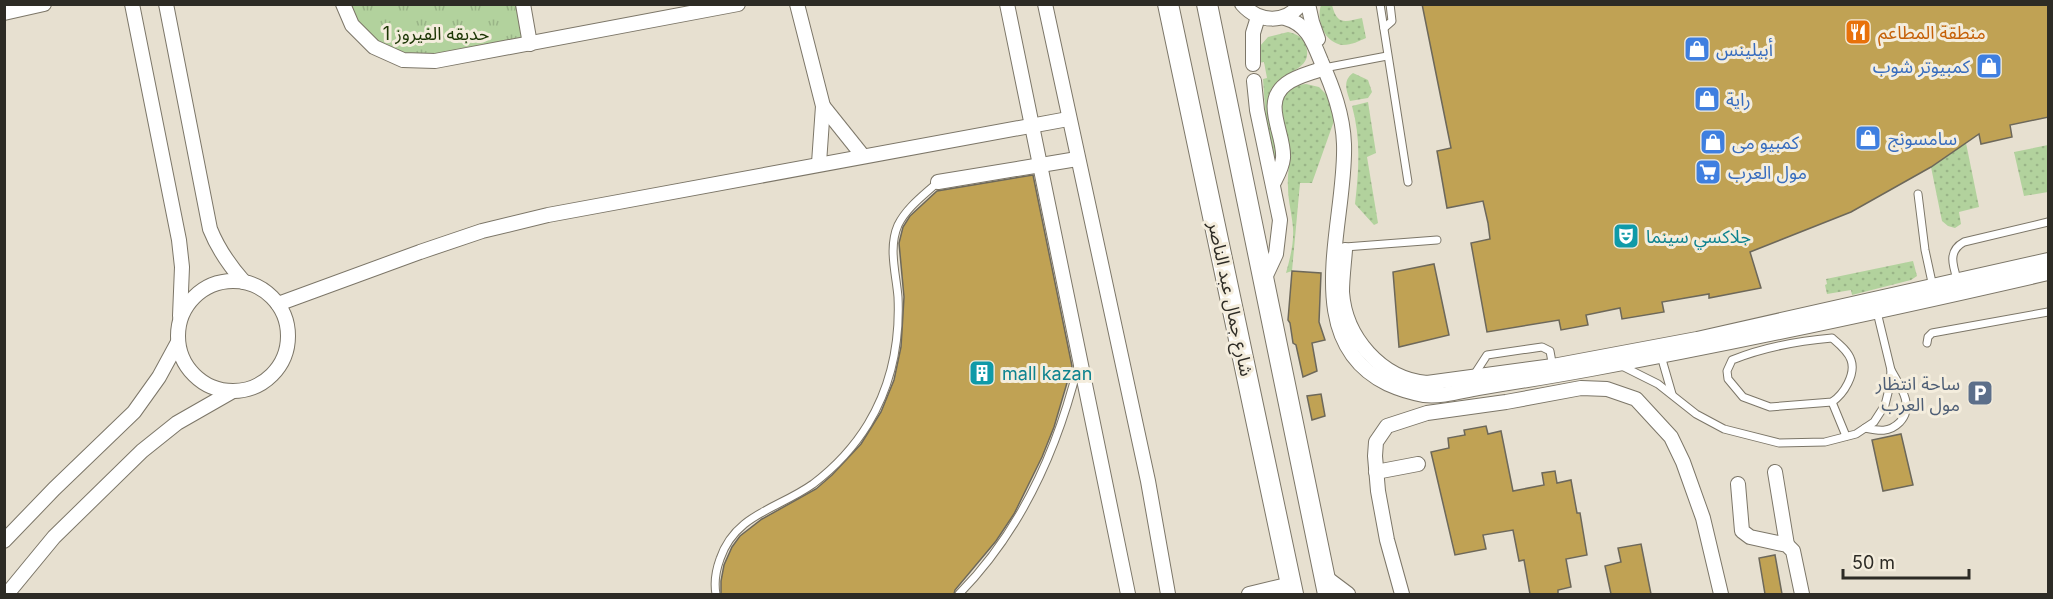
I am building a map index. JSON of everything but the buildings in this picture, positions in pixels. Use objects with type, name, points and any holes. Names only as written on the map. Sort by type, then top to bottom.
[{"type":"main road","name":"شارع جمال عبد الناصر","points":[[1168,4],[1292,589]]},
{"type":"main road","name":"شارع جمال عبد الناصر","points":[[1207,4],[1326,585]]},
{"type":"street","points":[[4,13],[44,4]]},
{"type":"street","points":[[132,4],[179,240],[182,276],[178,342],[184,362],[196,377],[213,388],[233,391]]},
{"type":"street","points":[[165,4],[210,229],[218,248],[244,282]]},
{"type":"street","points":[[343,4],[352,25],[374,47],[403,60],[435,61],[738,4]]},
{"type":"street","points":[[523,4],[530,44]]},
{"type":"street","points":[[797,4],[823,106],[819,163]]},
{"type":"street","points":[[1007,4],[1128,594]]},
{"type":"street","points":[[1045,4],[1148,481],[1168,594]]},
{"type":"street","points":[[1242,4],[1258,17],[1271,20],[1284,18],[1296,11],[1301,4]]},
{"type":"street","points":[[1308,4],[1339,107],[1344,146],[1332,298],[1335,319],[1354,356],[1386,383],[1406,391],[1426,395],[1554,371],[1696,339],[1934,292],[2049,260]]},
{"type":"street","points":[[1253,64],[1252,33],[1258,17]]},
{"type":"street","points":[[1284,18],[1297,22],[1307,31],[1345,105],[1350,139],[1350,172],[1342,292],[1355,335],[1370,355],[1390,372],[1414,382],[1440,382],[1618,364],[1877,312],[1934,292]]},
{"type":"street","points":[[1273,184],[1282,166],[1283,158],[1274,111],[1278,94],[1288,82],[1327,68]]},
{"type":"street","points":[[1254,81],[1257,110],[1279,210],[1280,231],[1276,254],[1263,282]]},
{"type":"street","points":[[823,106],[863,156]]},
{"type":"street","points":[[278,304],[482,231],[548,214],[1068,118]]},
{"type":"street","points":[[938,182],[1077,159]]},
{"type":"street","points":[[1959,286],[2049,273]]},
{"type":"street","points":[[7,594],[54,537],[142,451],[177,423],[233,391],[262,383],[277,369],[287,346],[288,332],[285,317],[278,304],[257,286],[244,282],[217,283],[204,289],[189,303],[179,322]]},
{"type":"street","points":[[4,541],[134,412],[159,377],[178,342]]},
{"type":"street","points":[[1403,593],[1387,540],[1376,472],[1376,442],[1387,426],[1427,413],[1506,402],[1581,388],[1607,389],[1636,399],[1671,437],[1683,462],[1703,518],[1721,594]]},
{"type":"street","points":[[1376,472],[1418,464]]},
{"type":"street","points":[[1775,472],[1788,545],[1793,551],[1802,594]]},
{"type":"street","points":[[1738,484],[1742,531],[1750,537],[1788,545]]},
{"type":"street","points":[[1326,585],[1348,594]]},
{"type":"street","points":[[1250,594],[1292,589]]},
{"type":"lane","points":[[1380,4],[1408,182]]},
{"type":"lane","points":[[1384,28],[1392,21],[1390,4]]},
{"type":"lane","points":[[1327,68],[1387,57]]},
{"type":"lane","points":[[716,594],[718,565],[735,531],[745,521],[795,495],[830,470],[857,440],[872,415],[890,371],[897,332],[897,294],[893,248],[895,234],[906,213],[938,182]]},
{"type":"lane","points":[[1918,194],[1925,250],[1934,292]]},
{"type":"lane","points":[[1959,286],[1952,257],[1953,250],[1958,245],[2049,222]]},
{"type":"lane","points":[[1345,248],[1437,240]]},
{"type":"lane","points":[[1865,428],[1882,432],[1894,428],[1905,416],[1908,408],[1891,370],[1877,312]]},
{"type":"lane","points":[[1927,343],[1932,333],[2049,312]]},
{"type":"lane","points":[[1832,338],[1842,346],[1852,361],[1850,377],[1841,396],[1832,402],[1770,407],[1743,397],[1728,379],[1727,371],[1732,360],[1753,352],[1805,340],[1832,338]]},
{"type":"lane","points":[[1472,377],[1487,355],[1542,347],[1551,351],[1554,371]]},
{"type":"lane","points":[[1661,356],[1672,394]]},
{"type":"lane","points":[[959,594],[1008,534],[1039,480],[1063,422],[1080,358]]},
{"type":"lane","points":[[1618,364],[1658,384],[1696,414],[1724,429],[1779,443],[1825,442],[1856,434],[1874,422],[1885,405],[1891,370]]},
{"type":"lane","points":[[1832,402],[1846,436]]},
{"type":"green space","name":"حدبقه الفيروز 1","points":[[343,5],[523,5],[530,44],[435,61],[374,47]]},
{"type":"green space","points":[[1321,5],[1332,5],[1336,16],[1342,20],[1362,18],[1366,38],[1346,45],[1331,40],[1321,24]]},
{"type":"green space","points":[[1288,32],[1301,38],[1305,43],[1307,54],[1306,60],[1281,79],[1269,95],[1267,104],[1278,159],[1274,160],[1266,121],[1263,79],[1267,78],[1264,62],[1257,63],[1260,46],[1268,37]]},
{"type":"green space","points":[[1353,73],[1368,80],[1372,92],[1368,98],[1350,101],[1346,83]]},
{"type":"green space","points":[[1306,84],[1319,87],[1328,96],[1334,121],[1312,183],[1300,183],[1292,271],[1286,273],[1293,228],[1288,192],[1289,155],[1280,107],[1288,91]]},
{"type":"green space","points":[[1368,102],[1376,153],[1367,157],[1378,223],[1374,225],[1355,204],[1358,155],[1357,130],[1352,106]]},
{"type":"green space","points":[[1966,143],[1979,207],[1959,212],[1961,224],[1955,228],[1942,221],[1931,167]]},
{"type":"green space","points":[[2048,145],[2048,192],[2024,196],[2014,152]]},
{"type":"green space","points":[[1913,261],[1917,276],[1911,280],[1852,295],[1851,290],[1827,294],[1826,279]]},
{"type":"place","name":"منطقة المطاعم","points":[[1858,32]]},
{"type":"place","name":"أبيلينس","points":[[1697,49]]},
{"type":"place","name":"كمبيوتر شوب","points":[[1989,66]]},
{"type":"place","name":"راية","points":[[1707,99]]},
{"type":"place","name":"سامسونج","points":[[1868,138]]},
{"type":"place","name":"كمبيو مى","points":[[1713,142]]},
{"type":"place","name":"مول العرب","points":[[1708,172]]},
{"type":"place","name":"جلاكسي سينما","points":[[1626,236]]},
{"type":"place","name":"mall kazan","points":[[982,373]]},
{"type":"place","name":"ساحة انتظار مول العرب","points":[[1980,393]]}]
